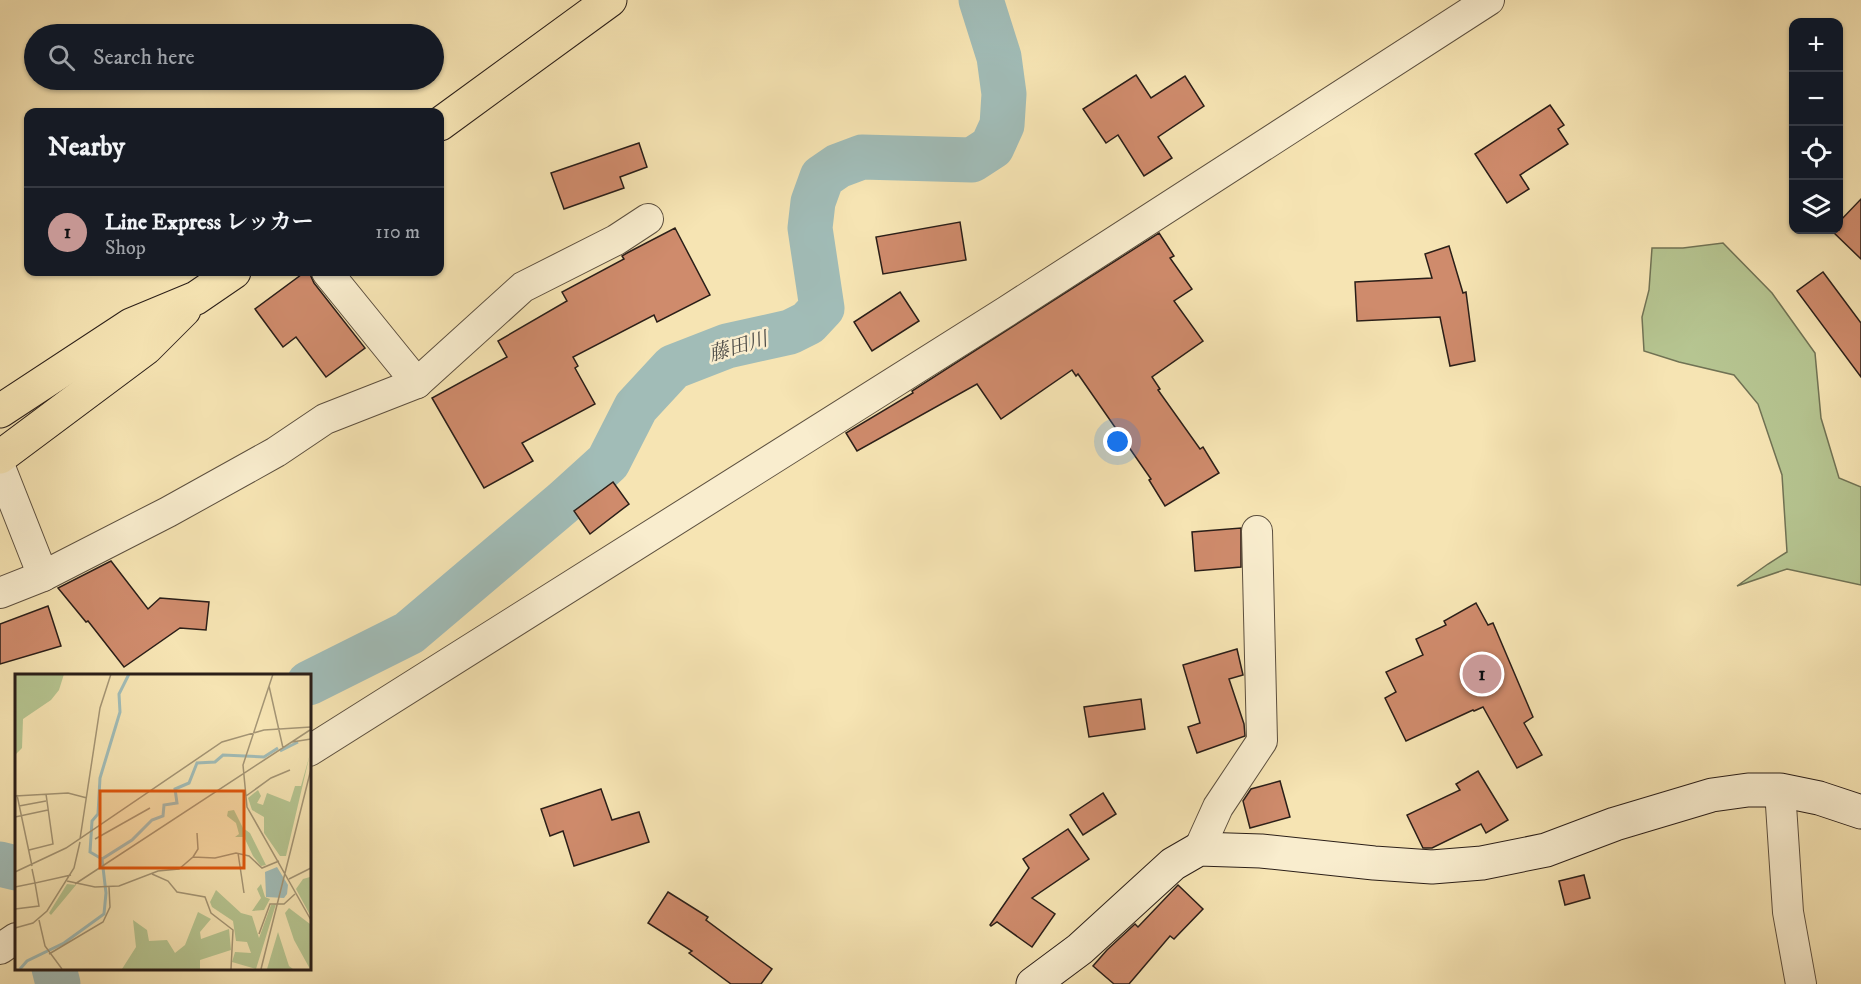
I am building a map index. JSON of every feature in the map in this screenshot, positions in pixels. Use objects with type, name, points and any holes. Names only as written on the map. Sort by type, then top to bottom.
[{"type":"main road","points":[[444,121],[610,0]]},
{"type":"main road","points":[[0,457],[146,348],[196,298],[228,276]]},
{"type":"main road","points":[[0,411],[131,326],[196,298]]},
{"type":"street","points":[[310,750],[1007,311],[1489,0]]},
{"type":"street","points":[[0,593],[43,576],[168,512],[266,458],[325,419],[417,383],[523,286],[616,240],[648,219]]},
{"type":"street","points":[[330,276],[417,383]]},
{"type":"street","points":[[0,467],[43,576]]},
{"type":"street","points":[[1199,849],[1218,807],[1262,741],[1257,531]]},
{"type":"street","points":[[1033,984],[1080,949],[1173,864],[1199,849],[1261,851],[1432,867],[1482,863],[1546,850],[1615,824],[1712,795],[1748,790],[1780,790],[1819,798],[1861,812]]},
{"type":"street","points":[[1780,790],[1788,912],[1801,984]]},
{"type":"street","points":[[0,949],[15,939]]},
{"type":"green space","points":[[1723,243],[1772,293],[1815,353],[1821,418],[1839,478],[1861,487],[1861,585],[1787,569],[1737,586],[1787,552],[1782,475],[1758,404],[1734,375],[1644,351],[1642,317],[1649,290],[1652,248],[1683,248]]},
{"type":"building","points":[[1136,75],[1151,98],[1185,76],[1204,106],[1158,137],[1172,158],[1144,176],[1118,135],[1106,143],[1083,109]]},
{"type":"building","points":[[1550,105],[1564,125],[1558,129],[1568,144],[1520,175],[1529,189],[1507,203],[1475,154]]},
{"type":"building","points":[[639,143],[647,167],[620,177],[624,188],[564,209],[551,173]]},
{"type":"building","points":[[1861,199],[1861,259],[1835,234],[1843,234],[1843,218]]},
{"type":"building","points":[[960,222],[966,260],[883,274],[876,237]]},
{"type":"building","points":[[675,228],[710,295],[657,322],[654,315],[573,357],[578,366],[575,368],[595,404],[522,443],[533,461],[484,488],[432,398],[507,357],[498,341],[567,301],[562,292],[624,259],[622,256],[627,253]]},
{"type":"building","points":[[1159,233],[1174,256],[1170,258],[1192,289],[1174,301],[1203,341],[1152,377],[1160,389],[1158,390],[1200,449],[1203,447],[1219,473],[1165,506],[1149,480],[1151,479],[1078,374],[1076,376],[1072,370],[1001,419],[977,384],[857,451],[846,433],[913,393],[912,391]]},
{"type":"building","points":[[1449,246],[1463,293],[1466,292],[1475,361],[1450,366],[1440,317],[1357,321],[1355,282],[1432,278],[1425,254]]},
{"type":"building","points":[[1823,272],[1861,323],[1861,377],[1797,291]]},
{"type":"building","points":[[300,276],[311,276],[365,348],[326,377],[296,337],[283,347],[255,309]]},
{"type":"building","points":[[900,292],[919,321],[872,351],[854,322]]},
{"type":"building","points":[[613,482],[629,504],[590,534],[574,511]]},
{"type":"building","points":[[1241,528],[1241,567],[1195,571],[1192,532]]},
{"type":"building","points":[[111,561],[148,609],[160,598],[209,602],[206,630],[180,628],[124,667],[88,621],[86,622],[58,588]]},
{"type":"building","points":[[1476,603],[1488,625],[1493,623],[1533,717],[1524,723],[1542,755],[1517,768],[1483,707],[1406,741],[1385,698],[1396,692],[1386,672],[1423,655],[1416,639],[1446,625],[1444,621]]},
{"type":"building","points":[[48,606],[61,646],[0,664],[0,624]]},
{"type":"building","points":[[1237,649],[1243,675],[1229,679],[1244,724],[1245,736],[1197,753],[1188,727],[1200,723],[1183,665]]},
{"type":"building","points":[[1141,699],[1145,729],[1089,737],[1084,707]]},
{"type":"building","points":[[1478,771],[1508,820],[1486,833],[1481,824],[1432,848],[1423,848],[1407,815],[1460,790],[1456,784]]},
{"type":"building","points":[[1280,781],[1290,817],[1250,828],[1243,801],[1251,789]]},
{"type":"building","points":[[601,789],[612,820],[639,812],[649,842],[574,866],[563,831],[550,836],[541,809]]},
{"type":"building","points":[[1103,793],[1116,814],[1083,835],[1070,815]]},
{"type":"building","points":[[1068,829],[1089,859],[1032,898],[1055,914],[1032,947],[997,922],[991,926],[1029,868],[1023,859]]},
{"type":"building","points":[[1584,875],[1590,898],[1565,905],[1559,881]]},
{"type":"building","points":[[1178,885],[1203,909],[1174,939],[1170,936],[1129,984],[1114,984],[1093,966],[1135,924],[1138,927]]},
{"type":"building","points":[[668,892],[708,917],[706,920],[772,969],[761,984],[731,984],[689,953],[692,951],[648,923]]},
{"type":"waterway","name":"藤田川","points":[[310,682],[409,633],[565,501],[608,462],[636,407],[673,367],[727,346],[790,332],[808,323],[822,308],[810,228],[813,202],[822,177],[838,166],[862,157],[972,160],[992,147],[1002,125],[1004,94],[999,57],[981,0]]},
{"type":"waterway","points":[[0,864],[15,868]]},
{"type":"waterway","points":[[54,969],[58,984]]},
{"type":"place","name":"Line Express レッカー","points":[[1482,674]]}]
